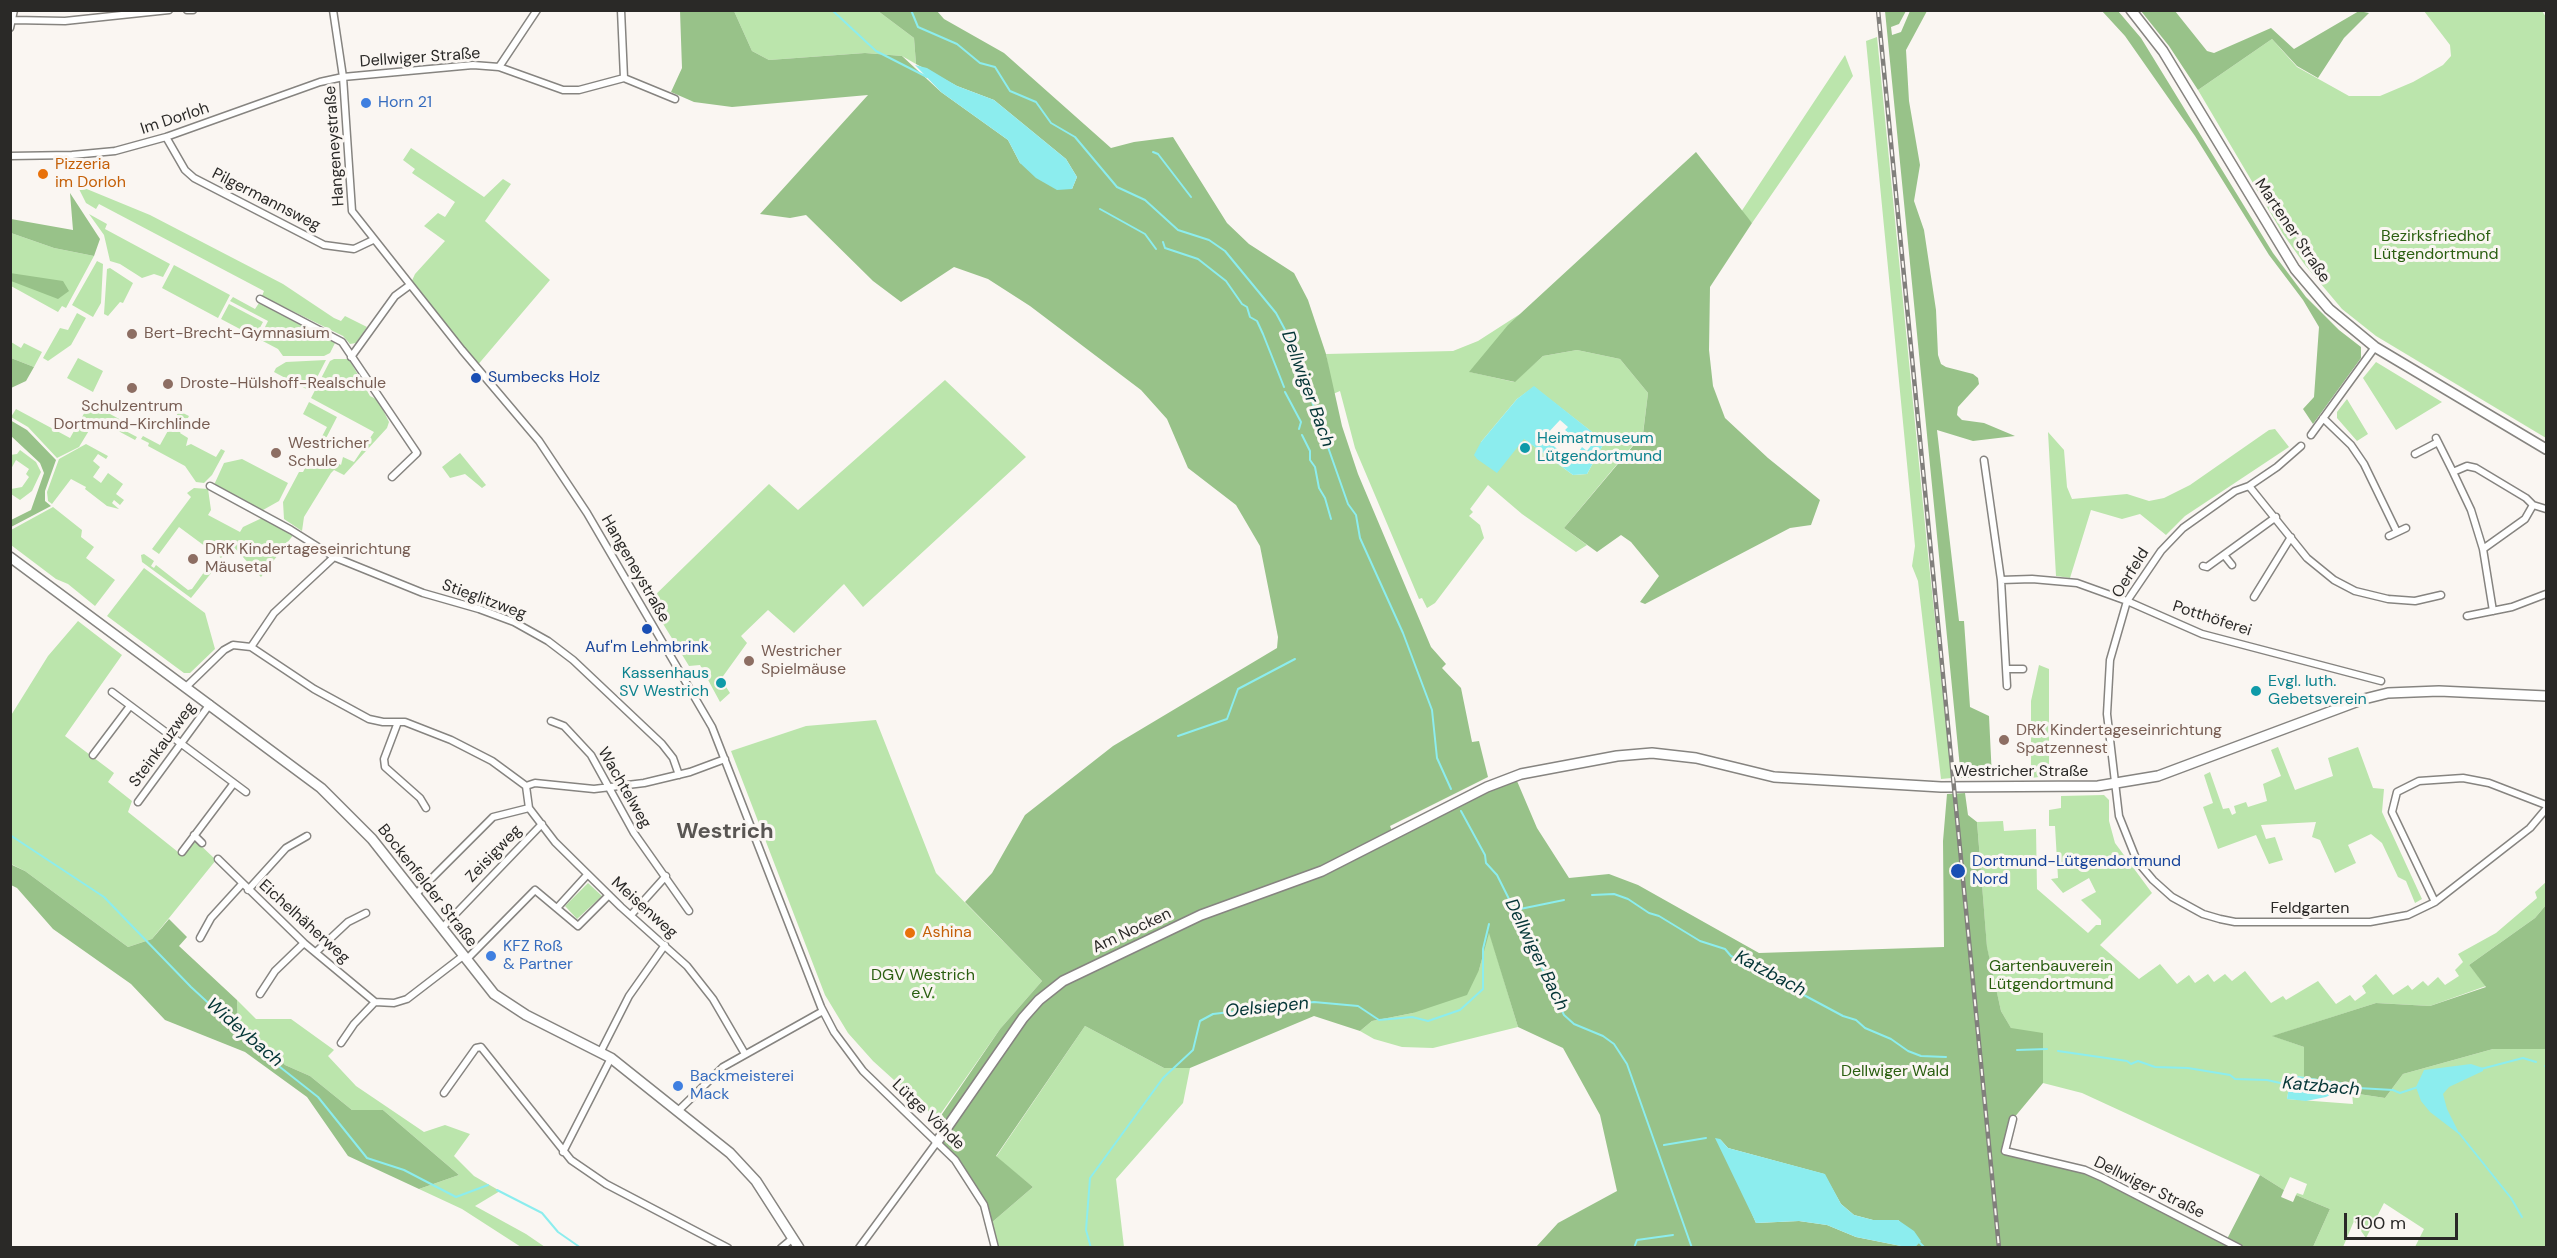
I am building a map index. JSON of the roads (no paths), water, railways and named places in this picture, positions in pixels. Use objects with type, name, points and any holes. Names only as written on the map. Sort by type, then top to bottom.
[{"type":"street","points":[[10,28],[14,10]]},
{"type":"street","points":[[13,20],[65,21],[169,10]]},
{"type":"street","points":[[187,10],[193,10]]},
{"type":"street","name":"Hangeneystraße","points":[[333,10],[343,77],[350,202],[355,217],[539,441],[562,474],[705,712],[823,1011]]},
{"type":"street","name":"Dellwiger Straße","points":[[499,67],[537,10]]},
{"type":"street","points":[[621,10],[624,78],[675,99]]},
{"type":"street","name":"Martener Straße","points":[[2131,10],[2163,51],[2295,269],[2329,309],[2375,347],[2547,449]]},
{"type":"street","name":"Dellwiger Straße","points":[[343,77],[473,65],[499,67],[563,90],[579,90],[624,78]]},
{"type":"street","name":"Im Dorloh","points":[[10,156],[100,153],[166,137],[320,82],[343,77]]},
{"type":"street","name":"Pilgermannsweg","points":[[166,137],[185,170],[194,178],[324,245],[354,249],[373,240]]},
{"type":"street","points":[[351,357],[395,296],[410,285]]},
{"type":"street","points":[[260,300],[342,342],[417,453],[392,477]]},
{"type":"street","points":[[2312,435],[2375,347]]},
{"type":"street","points":[[2323,418],[2351,445],[2364,464],[2397,532]]},
{"type":"street","points":[[2415,454],[2437,440],[2453,471],[2471,510],[2483,549],[2493,611]]},
{"type":"street","name":"Oerfeld","points":[[2115,784],[2107,714],[2107,685],[2116,633],[2127,601],[2160,551],[2183,528],[2235,491],[2249,486],[2301,446]]},
{"type":"street","points":[[1984,460],[2001,580],[2007,686]]},
{"type":"street","points":[[2453,471],[2467,466],[2476,468],[2526,498],[2533,505],[2547,508]]},
{"type":"street","name":"Stieglitzweg","points":[[210,486],[291,530],[334,557],[423,593],[514,622],[548,641],[580,667],[662,744],[673,758],[679,775]]},
{"type":"street","points":[[2249,486],[2320,570],[2355,591],[2388,599],[2415,601],[2441,595]]},
{"type":"street","points":[[2483,549],[2525,519],[2533,505]]},
{"type":"street","points":[[2203,566],[2207,567],[2276,518]]},
{"type":"street","points":[[2389,536],[2406,528]]},
{"type":"street","points":[[2254,597],[2291,537]]},
{"type":"street","points":[[2224,555],[2232,565]]},
{"type":"street","name":"Bockenfelder Straße","points":[[10,557],[321,788],[372,839],[494,994],[513,1008],[601,1051],[678,1111],[748,1171],[799,1248]]},
{"type":"street","points":[[251,647],[274,613],[334,557]]},
{"type":"street","name":"Potthöferei","points":[[2001,580],[2032,579],[2072,582],[2127,601],[2202,634],[2381,681]]},
{"type":"street","points":[[2468,616],[2493,611],[2547,594]]},
{"type":"street","points":[[186,687],[224,650],[233,645],[251,647],[314,689],[369,719],[405,722],[475,751],[526,786],[529,808],[493,817],[416,895]]},
{"type":"street","points":[[2006,669],[2023,669]]},
{"type":"street","name":"Westricher Straße","points":[[1521,774],[1617,756],[1652,753],[1696,758],[1774,777],[1941,787],[2115,784],[2158,776],[2364,699],[2388,693],[2432,691],[2547,696]]},
{"type":"street","points":[[112,692],[246,792]]},
{"type":"street","name":"Steinkauzweg","points":[[138,802],[210,704]]},
{"type":"street","points":[[93,754],[130,706]]},
{"type":"street","name":"Wachtelweg","points":[[551,721],[564,726],[584,747],[634,833],[689,911]]},
{"type":"street","points":[[398,722],[384,759],[385,767],[420,798],[426,808]]},
{"type":"street","points":[[526,786],[536,783],[608,788],[679,775],[725,759]]},
{"type":"street","name":"Am Nocken","points":[[859,1248],[937,1142],[1023,1018],[1039,1000],[1063,981],[1201,915],[1322,871],[1491,785],[1521,774]]},
{"type":"street","points":[[2435,902],[2392,812],[2397,792],[2419,782],[2463,778],[2489,783],[2547,807]]},
{"type":"street","points":[[182,852],[234,783]]},
{"type":"street","name":"Feldgarten","points":[[2115,784],[2124,832],[2137,861],[2163,890],[2203,914],[2235,922],[2370,922],[2408,915],[2435,902],[2530,828],[2547,807]]},
{"type":"street","name":"Meisenweg","points":[[529,808],[567,856],[687,966],[713,999],[745,1054]]},
{"type":"street","name":"Zeisigweg","points":[[442,928],[542,824]]},
{"type":"street","points":[[194,835],[202,843]]},
{"type":"street","points":[[248,890],[286,848],[307,836]]},
{"type":"street","name":"Eichelhäherweg","points":[[218,859],[304,943],[375,1002]]},
{"type":"street","points":[[557,908],[587,874]]},
{"type":"street","points":[[631,915],[666,876]]},
{"type":"street","points":[[200,938],[211,918],[242,884]]},
{"type":"street","points":[[342,1043],[354,1024],[375,1002],[387,1004],[407,999],[465,958],[535,890],[578,927],[609,895]]},
{"type":"street","points":[[316,952],[348,922],[366,913]]},
{"type":"street","points":[[260,994],[275,971],[304,943]]},
{"type":"street","points":[[601,1051],[629,996],[665,945]]},
{"type":"street","points":[[678,1111],[723,1067],[823,1011]]},
{"type":"street","name":"Lütge Vöhde","points":[[823,1011],[843,1046],[864,1071],[937,1142],[969,1179],[984,1205],[995,1248]]},
{"type":"street","points":[[444,1093],[476,1048],[481,1047],[563,1152],[588,1174],[728,1248]]},
{"type":"street","points":[[563,1152],[611,1058]]},
{"type":"street","name":"Dellwiger Straße","points":[[2013,1119],[2005,1151],[2085,1170],[2239,1248]]},
{"type":"street","points":[[781,1248],[793,1238]]},
{"type":"water","points":[[915,65],[927,68],[957,86],[994,100],[1066,159],[1077,177],[1072,189],[1057,190],[1036,178],[1020,163],[1008,140],[941,92]]},
{"type":"water","points":[[1534,386],[1601,439],[1604,443],[1587,474],[1573,475],[1524,439],[1497,473],[1477,459],[1474,455],[1481,442],[1517,399]],"holes":[[[1560,420],[1568,427],[1565,430],[1580,442],[1584,437],[1593,443],[1587,451],[1582,447],[1576,456],[1569,459],[1549,442],[1546,435]]]},
{"type":"water","points":[[2471,1064],[2483,1068],[2483,1071],[2449,1087],[2443,1094],[2447,1109],[2460,1135],[2430,1112],[2421,1101],[2416,1087],[2424,1070]]},
{"type":"water","points":[[2291,1075],[2351,1084],[2358,1088],[2352,1093],[2341,1095],[2334,1093],[2306,1101],[2287,1099]]},
{"type":"water","points":[[1715,1138],[1720,1139],[1728,1148],[1825,1174],[1841,1204],[1854,1215],[1873,1220],[1898,1220],[1914,1231],[1921,1241],[1915,1247],[1906,1247],[1856,1237],[1827,1225],[1799,1221],[1756,1223]]},
{"type":"waterway","points":[[832,10],[876,51],[927,77]]},
{"type":"waterway","name":"Dellwiger Bach","points":[[911,10],[918,27],[957,44],[980,63],[995,67],[1010,91],[1036,102],[1051,123],[1075,137],[1117,187],[1145,200],[1178,230],[1209,240],[1225,251],[1276,313],[1290,339],[1348,504],[1356,515],[1360,538],[1403,633],[1432,710],[1437,758],[1451,789]]},
{"type":"waterway","name":"Dellwiger Bach","points":[[1153,152],[1158,154],[1191,197]]},
{"type":"waterway","points":[[1100,209],[1145,234],[1156,249]]},
{"type":"waterway","points":[[1163,242],[1165,248],[1198,259],[1226,281],[1242,304],[1247,307],[1250,317],[1257,321],[1284,387]]},
{"type":"waterway","points":[[1285,392],[1301,422],[1299,429]]},
{"type":"waterway","points":[[1302,435],[1310,451],[1310,460],[1315,467],[1319,488],[1325,498],[1331,519]]},
{"type":"waterway","points":[[1178,736],[1227,719],[1238,689],[1295,659]]},
{"type":"waterway","name":"Dellwiger Bach","points":[[1461,811],[1485,855],[1486,863],[1497,875],[1564,1015],[1574,1024],[1603,1036],[1614,1044],[1627,1064],[1692,1248]]},
{"type":"waterway","name":"Wideybach","points":[[10,835],[104,897],[191,987],[266,1056],[318,1097],[367,1158],[404,1170],[456,1197],[488,1185]]},
{"type":"waterway","name":"Katzbach","points":[[1592,895],[1614,894],[1628,899],[1700,941],[1725,949],[1731,956],[1843,1016],[1856,1020],[1865,1028],[1891,1039],[1908,1051],[1921,1056],[1946,1057]]},
{"type":"waterway","name":"Katzbach","points":[[1514,907],[1520,909],[1564,900]]},
{"type":"waterway","name":"Dellwiger Bach","points":[[1506,909],[1512,904]]},
{"type":"waterway","name":"Oelsiepen","points":[[1091,1248],[1086,1230],[1090,1178],[1163,1078],[1193,1050],[1200,1021],[1213,1014],[1314,1002],[1358,1006],[1379,1020],[1412,1017],[1428,1021],[1460,1010],[1483,989],[1483,949],[1489,924]]},
{"type":"waterway","name":"Katzbach","points":[[2017,1050],[2047,1049]]},
{"type":"waterway","name":"Katzbach","points":[[2058,1051],[2127,1061],[2131,1064],[2138,1061],[2155,1067],[2188,1068],[2230,1075],[2235,1079],[2267,1080],[2289,1085]]},
{"type":"waterway","points":[[2481,1069],[2523,1058],[2536,1062]]},
{"type":"waterway","name":"Katzbach","points":[[2358,1088],[2393,1090],[2400,1093],[2418,1087]]},
{"type":"waterway","name":"Katzbach","points":[[2459,1133],[2511,1198],[2522,1217]]},
{"type":"waterway","points":[[1664,1145],[1706,1138]]},
{"type":"waterway","name":"Wideybach","points":[[497,1190],[542,1213],[558,1232],[581,1248]]},
{"type":"waterway","points":[[1634,1248],[1637,1240],[1673,1235]]},
{"type":"waterway","points":[[1919,1242],[1925,1248]]},
{"type":"railway","points":[[1878,10],[1999,1248]]},
{"type":"place","name":"Horn 21","points":[[366,103]]},
{"type":"place","name":"Pizzeria im Dorloh","points":[[43,174]]},
{"type":"place","name":"Bert-Brecht-Gymnasium","points":[[132,334]]},
{"type":"place","name":"Sumbecks Holz","points":[[476,378]]},
{"type":"place","name":"Droste-Hülshoff-Realschule","points":[[168,384]]},
{"type":"place","name":"Schulzentrum Dortmund-Kirchlinde","points":[[132,388]]},
{"type":"place","name":"Heimatmuseum Lütgendortmund","points":[[1525,448]]},
{"type":"place","name":"Westricher Schule","points":[[276,453]]},
{"type":"place","name":"DRK Kindertageseinrichtung Mäusetal","points":[[193,559]]},
{"type":"place","name":"Auf'm Lehmbrink","points":[[647,629]]},
{"type":"place","name":"Westricher Spielmäuse","points":[[749,661]]},
{"type":"place","name":"Kassenhaus SV Westrich","points":[[721,683]]},
{"type":"place","name":"Evgl. luth. Gebetsverein","points":[[2256,691]]},
{"type":"place","name":"DRK Kindertageseinrichtung Spatzennest","points":[[2004,740]]},
{"type":"place","name":"Dortmund-Lütgendortmund Nord","points":[[1958,871]]},
{"type":"place","name":"Ashina","points":[[910,933]]},
{"type":"place","name":"KFZ Roß & Partner","points":[[491,956]]},
{"type":"place","name":"Backmeisterei Mack","points":[[678,1086]]},
{"type":"district","name":"Westrich","points":[[725,832]]},
{"type":"park label","name":"Bezirksfriedhof Lütgendortmund","points":[[2436,246]]},
{"type":"park label","name":"Gartenbauverein Lütgendortmund","points":[[2051,976]]},
{"type":"park label","name":"DGV Westrich e.V.","points":[[923,985]]},
{"type":"park label","name":"Dellwiger Wald","points":[[1895,1072]]}]
